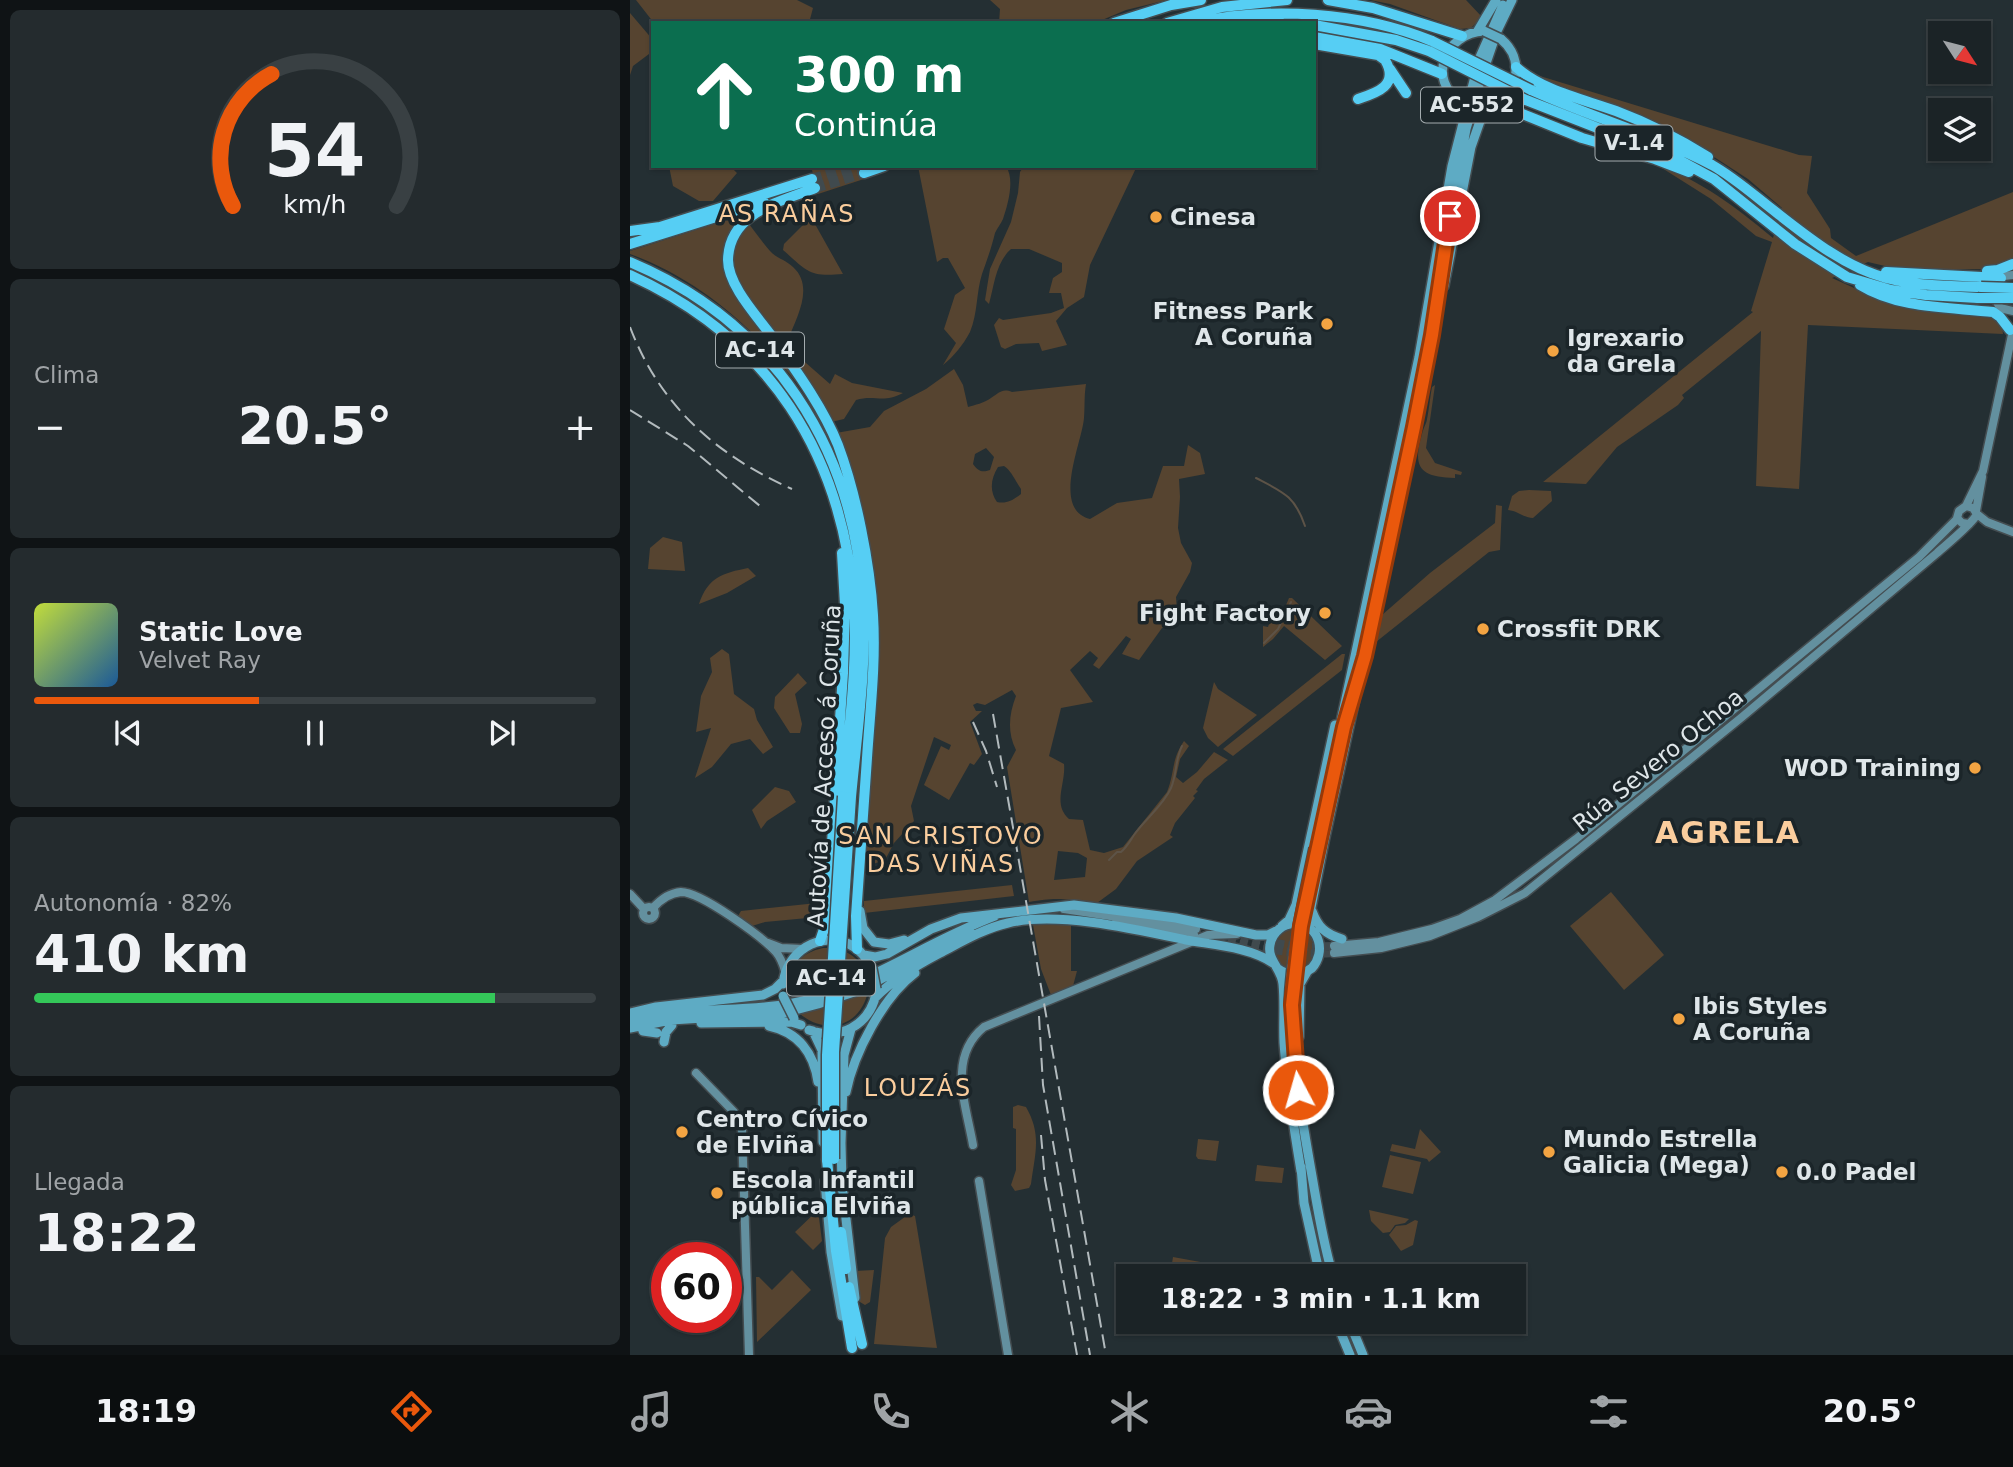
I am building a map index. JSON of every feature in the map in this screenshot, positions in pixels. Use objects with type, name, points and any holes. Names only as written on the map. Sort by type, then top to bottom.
[{"type":"highway","points":[[1120,21],[1171,5],[1201,0]]},
{"type":"highway","points":[[1174,21],[1222,7],[1287,0]]},
{"type":"highway","points":[[1328,0],[1373,8],[1462,36]]},
{"type":"highway","name":"V-1.4","points":[[1203,21],[1286,13],[1384,26],[1431,46],[1528,95],[1677,159],[1714,179],[1810,254],[1847,277],[1891,290],[1926,295],[2013,288]]},
{"type":"highway","name":"V-1.4","points":[[1316,25],[1431,46]]},
{"type":"highway","points":[[1316,37],[1333,38],[1380,49],[1443,74]]},
{"type":"highway","points":[[1316,44],[1378,55],[1388,65],[1406,93]]},
{"type":"highway","points":[[1358,99],[1379,93],[1387,85],[1390,76],[1388,65]]},
{"type":"highway","points":[[1516,67],[1538,82],[1636,120],[1686,143],[1712,160],[1719,169]]},
{"type":"highway","name":"V-1.4","points":[[1528,95],[1655,139],[1719,169],[1775,212],[1862,269],[1884,277],[1919,284],[2013,298]]},
{"type":"highway","points":[[1486,105],[1582,138],[1680,167],[1736,196]]},
{"type":"highway","points":[[864,173],[878,168]]},
{"type":"highway","points":[[630,231],[660,226],[814,184]]},
{"type":"highway","points":[[633,243],[814,184]]},
{"type":"highway","points":[[814,184],[745,220],[732,241],[729,267],[740,292],[823,414],[838,444],[860,523],[873,615],[873,663],[855,935],[860,952]]},
{"type":"highway","points":[[1839,256],[1891,273],[2009,275]]},
{"type":"highway","name":"Autovía de Acceso á Coruña","points":[[630,261],[676,284],[711,307],[761,351],[785,378],[811,417],[836,469],[849,513],[863,601],[863,654],[847,797]]},
{"type":"highway","points":[[1964,275],[1998,270],[2013,264]]},
{"type":"highway","name":"Autovía de Acceso á Coruña","points":[[630,275],[668,294],[709,321],[761,369],[804,429],[835,498],[843,532],[854,607],[830,1159],[858,1350]]},
{"type":"highway","points":[[1847,277],[1873,292],[1909,303],[1993,313],[2000,317],[2011,332]]},
{"type":"highway","points":[[1945,307],[2006,310]]},
{"type":"highway","points":[[836,469],[848,496],[866,567]]},
{"type":"highway","points":[[820,941],[827,920],[843,674],[843,532]]},
{"type":"main road","points":[[1480,32],[1496,0]]},
{"type":"main road","name":"AC-552","points":[[1316,849],[1419,356],[1462,120],[1480,57],[1505,0]]},
{"type":"main road","name":"AC-552","points":[[1308,971],[1315,965],[1320,950],[1319,940],[1310,928],[1311,908],[1432,335],[1447,234],[1469,119],[1494,41],[1513,0]]},
{"type":"main road","points":[[1504,41],[1480,32],[1462,36],[1454,42],[1443,62],[1443,74],[1450,91],[1461,102],[1486,105],[1511,90],[1516,67],[1504,41],[1504,35],[1518,0]]},
{"type":"main road","name":"AC-552","points":[[1432,335],[1440,307],[1471,148],[1486,105]]},
{"type":"main road","name":"Rúa Severo Ochoa","points":[[1983,471],[1957,519],[1919,557],[1576,839],[1483,908],[1451,922],[1404,937],[1334,949],[1381,948],[1430,936],[1508,903],[1530,890],[1937,553],[1974,517],[1982,488],[1983,471],[2011,332],[2006,310],[1994,298],[1993,293],[1994,287],[2009,275]]},
{"type":"main road","points":[[1966,506],[1971,506],[1974,517]]},
{"type":"main road","points":[[1957,519],[1962,523],[1974,517],[2013,532]]},
{"type":"main road","name":"AC-552","points":[[1275,965],[1270,946],[1294,910],[1331,741],[1360,632]]},
{"type":"main road","name":"AC-552","points":[[1288,1003],[1298,925],[1348,713],[1365,656]]},
{"type":"main road","points":[[1674,772],[1779,682],[1779,672]]},
{"type":"main road","points":[[858,886],[863,928],[874,942],[881,944],[897,943],[961,918],[984,914],[1002,919],[1054,918],[1195,935],[1268,935],[1294,923],[1310,928]]},
{"type":"main road","points":[[630,894],[649,908],[676,893],[692,894],[764,941],[778,955],[784,976],[783,996],[797,1021],[813,1031],[825,1034],[851,1029],[870,1011],[876,994],[872,968],[860,952]]},
{"type":"main road","points":[[630,1021],[672,1012],[771,1006],[810,999],[850,987],[957,930],[1048,908],[1073,905],[1101,907],[1196,922],[1250,934],[1265,931],[1283,920],[1298,893]]},
{"type":"main road","points":[[1048,908],[1095,912],[1195,935],[1261,959],[1268,965],[1278,979],[1288,1003],[1304,1201],[1319,1264]]},
{"type":"main road","points":[[1311,908],[1320,928],[1331,936],[1342,939]]},
{"type":"main road","points":[[876,994],[901,976],[1002,919]]},
{"type":"main road","points":[[630,1028],[671,1020],[784,1013],[818,1004],[860,990],[959,936],[1002,919]]},
{"type":"main road","points":[[631,1009],[764,995],[775,989],[791,961],[803,949],[820,941],[839,941],[875,957],[887,954],[931,929]]},
{"type":"main road","points":[[973,1145],[961,1074],[965,1050],[979,1031],[1003,1017],[1195,935]]},
{"type":"main road","points":[[764,941],[780,947],[803,949]]},
{"type":"main road","points":[[842,1115],[850,1073],[870,1030],[885,1007],[907,978],[958,944]]},
{"type":"main road","points":[[1234,950],[1254,954],[1291,975],[1308,971]]},
{"type":"main road","points":[[1275,965],[1283,979],[1288,1003],[1309,1160],[1330,1264]]},
{"type":"main road","points":[[1308,971],[1300,984],[1298,1014],[1309,1160]]},
{"type":"main road","points":[[630,1034],[672,1025],[797,1021]]},
{"type":"main road","points":[[746,1022],[778,1028],[794,1036],[804,1046],[815,1066],[831,1252],[843,1318],[858,1350]]},
{"type":"main road","points":[[664,1042],[666,1032],[672,1025]]},
{"type":"main road","points":[[851,1029],[845,1047],[842,1184],[858,1350]]},
{"type":"main road","points":[[643,1031],[657,1033]]},
{"type":"main road","points":[[813,1031],[822,1051],[821,1113]]},
{"type":"main road","points":[[696,1073],[734,1112],[743,1129],[749,1355]]},
{"type":"main road","points":[[979,1181],[1008,1355]]},
{"type":"main road","points":[[1341,1334],[1350,1355]]},
{"type":"main road","points":[[1354,1334],[1363,1355]]},
{"type":"shaded area","points":[[636,0],[797,0],[813,8],[810,21],[652,21]]},
{"type":"shaded area","points":[[990,0],[1167,0],[1126,10],[1100,21],[999,21],[1000,9]]},
{"type":"shaded area","points":[[1370,0],[1466,0],[1482,17],[1471,28],[1460,29],[1390,4]]},
{"type":"shaded area","points":[[630,13],[651,38],[651,52],[633,66],[630,75]]},
{"type":"shaded area","points":[[1530,73],[1799,155],[1812,156],[1807,193],[1830,229],[1831,238],[1856,256],[2013,192],[2013,259],[2008,264],[1992,269],[1902,270],[1868,262],[1832,278],[1872,296],[1993,317],[2002,325],[2003,334],[1808,325],[1799,489],[1756,486],[1761,331],[1682,395],[1684,398],[1678,405],[1617,447],[1586,484],[1543,482],[1753,312],[1751,311],[1772,242],[1756,236],[1711,199],[1654,163],[1717,195],[1773,238],[1782,208],[1748,179],[1691,142]]},
{"type":"shaded area","points":[[669,168],[732,168],[737,173],[713,201],[699,201],[673,186]]},
{"type":"shaded area","points":[[812,168],[861,168],[864,179],[818,194]]},
{"type":"shaded area","points":[[918,168],[1007,168],[1010,192],[1007,206],[982,274],[970,332],[958,350],[943,365],[956,343],[944,329],[955,295],[965,288],[948,258],[937,262]]},
{"type":"shaded area","points":[[1023,168],[1136,168],[1090,265],[1084,297],[1067,308],[1056,321],[1067,345],[1042,351],[1039,343],[1016,344],[1005,349],[1001,347],[994,325],[999,318],[1003,320],[1051,313],[1064,308],[1061,293],[1049,293],[1053,278],[1062,272],[1062,263],[1029,249],[1011,249],[999,267],[989,304],[985,300],[990,269],[1011,222]]},
{"type":"shaded area","points":[[748,213],[742,219],[726,270],[798,379],[795,381],[760,341],[722,306],[655,264],[630,254],[630,251]]},
{"type":"shaded area","points":[[811,217],[843,274],[816,274],[783,250],[784,244]]},
{"type":"shaded area","points":[[749,224],[770,251],[799,275],[803,284],[802,303],[788,340],[798,356],[830,384],[835,374],[852,383],[903,393],[889,398],[856,400],[844,419],[831,422],[786,348],[737,280],[733,264],[734,250],[739,237]]},
{"type":"shaded area","points":[[954,369],[963,385],[968,407],[1003,391],[1086,384],[1084,418],[1070,489],[1072,503],[1078,513],[1090,519],[1117,503],[1152,498],[1163,466],[1184,466],[1188,445],[1200,453],[1205,474],[1179,479],[1178,528],[1181,543],[1192,563],[1176,597],[1177,611],[1139,660],[1122,654],[1131,639],[1126,636],[1099,669],[1093,665],[1098,658],[1090,651],[1070,670],[1093,702],[1061,708],[1049,756],[1064,764],[1060,800],[1064,813],[1069,819],[1083,820],[1090,850],[1104,853],[1123,847],[1167,792],[1177,754],[1184,741],[1189,746],[1180,759],[1176,777],[1183,783],[1197,772],[1214,752],[1228,760],[1204,779],[1196,790],[1198,791],[1193,796],[1195,798],[1175,823],[1170,835],[1173,837],[1137,861],[1116,889],[1097,903],[1056,899],[1029,902],[1007,767],[1016,750],[1010,730],[1016,696],[1012,690],[985,705],[973,705],[976,711],[982,711],[970,722],[982,754],[974,765],[970,763],[949,800],[924,785],[941,746],[949,750],[951,745],[934,737],[911,806],[914,821],[894,843],[885,860],[864,867],[879,627],[875,589],[836,433],[870,427],[884,411],[926,389]],"holes":[[[986,448],[994,457],[990,470],[978,470],[973,464],[975,454]],[[998,467],[1007,468],[1021,489],[1021,494],[1013,500],[997,502],[992,480]],[[1058,851],[1078,853],[1087,858],[1085,877],[1054,880]]]},
{"type":"shaded area","points":[[1435,385],[1426,448],[1435,463],[1462,472],[1461,475],[1455,474],[1455,478],[1427,473],[1419,463],[1419,446],[1427,420],[1432,387]]},
{"type":"shaded area","points":[[1519,491],[1551,491],[1552,501],[1533,518],[1508,510],[1512,496]]},
{"type":"shaded area","points":[[1496,505],[1502,506],[1500,550],[1489,552],[1376,642],[1382,615],[1430,573],[1495,523]]},
{"type":"shaded area","points":[[663,537],[682,542],[685,571],[648,569],[650,548]]},
{"type":"shaded area","points":[[1943,543],[1794,668],[1792,666]]},
{"type":"shaded area","points":[[748,568],[756,576],[727,593],[699,604],[712,582],[731,572]]},
{"type":"shaded area","points":[[1289,598],[1342,646],[1325,660],[1284,626],[1263,647],[1263,626],[1268,627],[1270,621],[1278,624]]},
{"type":"shaded area","points":[[722,649],[729,654],[734,694],[754,709],[757,720],[773,747],[763,754],[750,739],[731,744],[712,767],[695,778],[711,728],[696,732],[701,696],[712,672],[710,658]]},
{"type":"shaded area","points":[[1345,654],[1342,670],[1233,756],[1223,749]]},
{"type":"shaded area","points":[[798,673],[807,683],[795,694],[802,724],[800,733],[790,733],[774,708],[775,697]]},
{"type":"shaded area","points":[[1214,682],[1218,689],[1257,715],[1218,747],[1208,738],[1203,728]]},
{"type":"shaded area","points":[[775,787],[789,791],[796,802],[767,821],[761,829],[752,810]]},
{"type":"shaded area","points":[[1012,885],[1014,896],[864,913],[864,901]]},
{"type":"shaded area","points":[[1611,892],[1664,955],[1624,990],[1570,926]]},
{"type":"shaded area","points":[[817,903],[818,917],[765,922],[752,926],[738,916],[741,911]]},
{"type":"shaded area","points":[[1071,923],[1071,971],[1077,971],[1073,986],[1051,995],[1041,969],[1033,925]]},
{"type":"shaded area","points":[[1295,928],[1310,934],[1316,949],[1310,964],[1295,970],[1280,964],[1274,949],[1280,934]]},
{"type":"shaded area","points":[[823,948],[848,953],[866,972],[835,986],[789,996],[789,979],[795,964],[814,950]]},
{"type":"shaded area","points":[[868,991],[858,1013],[841,1024],[820,1024],[799,1013],[832,1006]]},
{"type":"shaded area","points":[[1013,1107],[1026,1107],[1031,1117],[1036,1144],[1031,1184],[1029,1188],[1015,1191],[1011,1185],[1016,1170]]},
{"type":"shaded area","points":[[1420,1129],[1441,1152],[1429,1162],[1427,1159],[1390,1151],[1392,1144],[1415,1149]]},
{"type":"shaded area","points":[[1198,1139],[1219,1141],[1216,1161],[1198,1159]]},
{"type":"shaded area","points":[[1390,1155],[1421,1162],[1413,1194],[1382,1187]]},
{"type":"shaded area","points":[[1257,1165],[1284,1168],[1282,1183],[1255,1181]]},
{"type":"shaded area","points":[[818,1210],[822,1241],[813,1250],[795,1232]]},
{"type":"shaded area","points":[[1369,1210],[1409,1219],[1405,1223],[1395,1225],[1390,1232],[1383,1233],[1371,1221]]},
{"type":"shaded area","points":[[909,1214],[915,1216],[937,1348],[874,1344],[885,1238],[891,1227]]},
{"type":"shaded area","points":[[1418,1221],[1413,1245],[1401,1251],[1389,1235],[1396,1226]]},
{"type":"shaded area","points":[[1173,1257],[1206,1263],[1206,1264],[1172,1264]]},
{"type":"shaded area","points":[[792,1270],[811,1290],[757,1342],[756,1277],[772,1290]]},
{"type":"shaded area","points":[[874,1270],[870,1302],[865,1305],[860,1302],[855,1271]]},
{"type":"waterway","points":[[1256,478],[1287,496],[1297,508],[1305,526]]},
{"type":"waterway","points":[[1264,643],[1278,629],[1291,602]]},
{"type":"waterway","points":[[1109,860],[1125,848],[1168,795],[1182,746]]},
{"type":"tunnel","points":[[812,179],[848,168]]},
{"type":"tunnel","points":[[815,188],[864,173]]},
{"type":"tunnel","points":[[1229,935],[1300,947],[1334,946]]},
{"type":"tunnel","points":[[1204,937],[1285,952],[1334,953]]},
{"type":"railway","points":[[630,327],[657,381],[694,425],[715,444],[739,460],[792,489]]},
{"type":"railway","points":[[630,410],[688,446],[760,506]]},
{"type":"railway","points":[[993,714],[1106,1355]]},
{"type":"railway","points":[[973,722],[986,751],[997,787]]},
{"type":"railway","points":[[1039,1016],[1043,1085],[1090,1355]]},
{"type":"railway","points":[[1041,1135],[1045,1180],[1077,1355]]},
{"type":"place","name":"Cinesa","points":[[1156,217]]},
{"type":"place","name":"Fitness Park A Coruña","points":[[1327,324]]},
{"type":"place","name":"Igrexario da Grela","points":[[1553,351]]},
{"type":"place","name":"Fight Factory","points":[[1325,613]]},
{"type":"place","name":"Crossfit DRK","points":[[1483,629]]},
{"type":"place","name":"WOD Training","points":[[1975,768]]},
{"type":"place","name":"Ibis Styles A Coruña","points":[[1679,1019]]},
{"type":"place","name":"Centro Cívico de Elviña","points":[[682,1132]]},
{"type":"place","name":"Mundo Estrella Galicia (Mega)","points":[[1549,1152]]},
{"type":"place","name":"0.0 Padel","points":[[1782,1172]]},
{"type":"place","name":"Escola Infantil pública Elviña","points":[[717,1193]]},
{"type":"district","name":"AS RAÑAS","points":[[787,214]]},
{"type":"district","name":"AGRELA","points":[[1728,832]]},
{"type":"district","name":"SAN CRISTOVO DAS VIÑAS","points":[[941,850]]},
{"type":"district","name":"LOUZÁS","points":[[918,1088]]},
{"type":"route","points":[[1298,1090],[1292,1005],[1301,926],[1344,727],[1365,656],[1414,427],[1432,335],[1450,216]]}]
